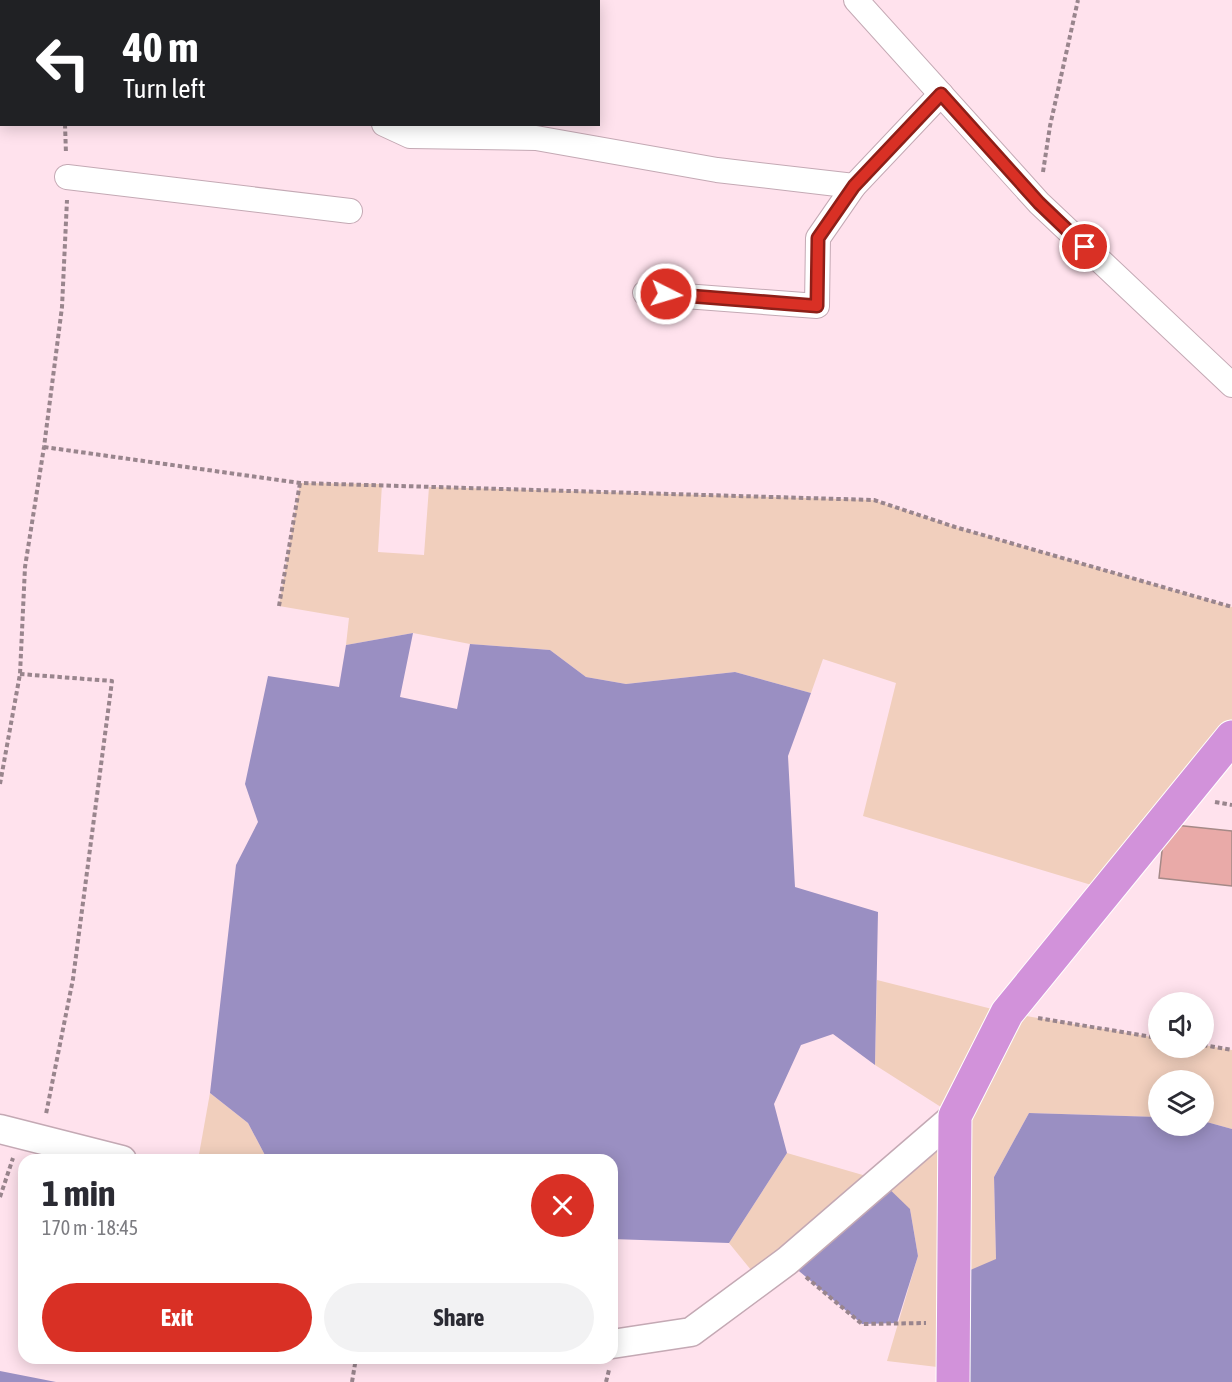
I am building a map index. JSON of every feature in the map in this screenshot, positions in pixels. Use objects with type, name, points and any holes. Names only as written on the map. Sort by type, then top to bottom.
[{"type":"highway","points":[[954,1382],[955,1116],[1008,1013],[1232,737]]},
{"type":"street","points":[[856,0],[1039,203],[1232,385]]},
{"type":"street","points":[[645,293],[817,306],[818,238],[854,186],[941,94]]},
{"type":"street","points":[[388,126],[410,136],[536,138],[717,170],[854,186]]},
{"type":"street","points":[[68,177],[350,211]]},
{"type":"street","points":[[618,1343],[691,1332],[787,1261],[955,1116]]},
{"type":"street","points":[[20,1134],[98,1154]]},
{"type":"path","points":[[1039,203],[1050,126],[1078,0]]},
{"type":"path","points":[[0,784],[20,674],[25,567],[63,307],[68,177],[65,126]]},
{"type":"path","points":[[44,447],[300,483],[874,501],[955,527],[1232,607]]},
{"type":"path","points":[[279,606],[300,483]]},
{"type":"path","points":[[0,1197],[73,979],[112,681],[20,674]]},
{"type":"path","points":[[1008,1013],[1148,1036]]},
{"type":"path","points":[[1214,1047],[1232,1050]]},
{"type":"path","points":[[787,1261],[862,1324],[897,1323]]},
{"type":"path","points":[[352,1382],[355,1364]]},
{"type":"shaded area","points":[[300,483],[382,484],[378,552],[424,555],[429,487],[874,500],[955,527],[1232,607],[1232,737],[1108,890],[863,816],[896,683],[823,659],[811,693],[735,672],[626,684],[586,677],[550,650],[470,644],[413,633],[346,645],[349,618],[279,606]]},
{"type":"shaded area","points":[[413,633],[400,697],[457,709],[470,644],[550,650],[586,677],[626,684],[735,672],[811,693],[788,756],[795,887],[878,912],[875,1065],[833,1034],[801,1045],[774,1104],[787,1153],[729,1243],[618,1239],[618,1154],[264,1154],[248,1123],[210,1093],[236,865],[258,822],[245,784],[268,676],[339,687],[346,645]]},
{"type":"shaded area","points":[[877,980],[1008,1013],[1148,1036],[1148,1058],[1214,1058],[1214,1047],[1232,1050],[1232,1129],[1214,1124],[1214,1070],[1148,1070],[1148,1117],[1029,1113],[994,1177],[996,1259],[954,1369],[887,1361],[918,1256],[910,1209],[760,1281],[729,1243],[787,1153],[880,1180],[955,1116],[875,1065]]},
{"type":"shaded area","points":[[210,1093],[248,1123],[264,1154],[199,1154]]},
{"type":"shaded area","points":[[1029,1113],[1148,1117],[1148,1136],[1214,1136],[1214,1124],[1232,1129],[1232,1382],[954,1382],[954,1277],[996,1259],[994,1177]]},
{"type":"shaded area","points":[[880,1180],[910,1209],[918,1256],[897,1323],[862,1324],[787,1261]]},
{"type":"shaded area","points":[[0,1371],[56,1382],[0,1382]]},
{"type":"building","points":[[1165,824],[1232,831],[1232,886],[1159,878]]},
{"type":"route","points":[[666,294],[817,306],[818,238],[854,186],[941,94],[1039,203],[1085,247]]}]
